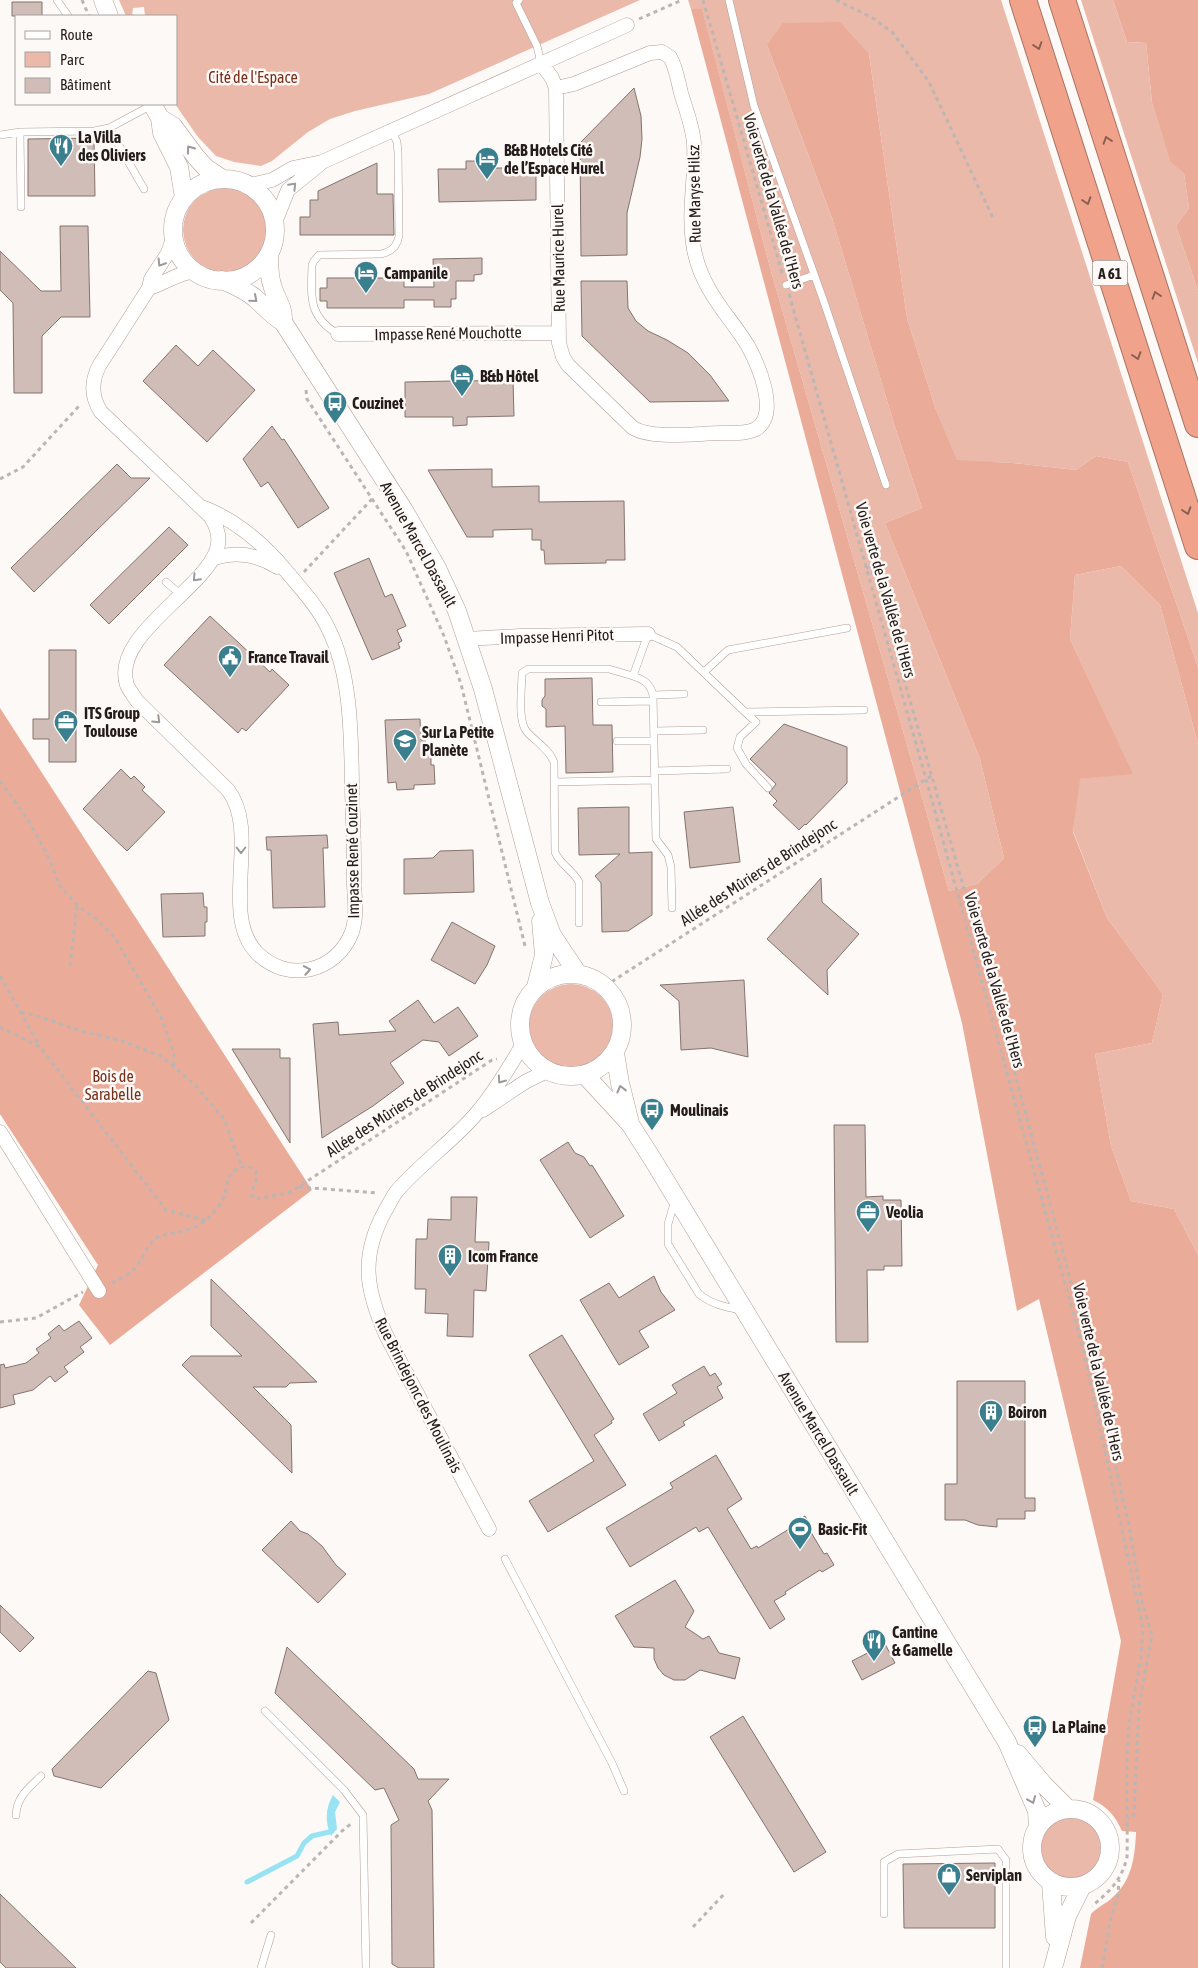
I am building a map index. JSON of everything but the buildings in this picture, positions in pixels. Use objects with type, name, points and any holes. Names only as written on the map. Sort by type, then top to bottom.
[{"type":"highway","name":"A 61","points":[[1023,0],[1198,546]]},
{"type":"highway","name":"A 61","points":[[1062,0],[1198,424]]},
{"type":"street","points":[[103,0],[109,15]]},
{"type":"street","points":[[251,185],[279,177],[293,168],[322,162],[627,24]]},
{"type":"street","name":"Rue Maryse Hilsz","points":[[556,88],[574,84],[650,53],[662,52],[670,57],[694,144],[691,221],[692,243],[696,260],[709,288],[748,346],[757,364],[766,392],[765,419],[762,425],[751,431],[657,433],[643,432],[632,428]]},
{"type":"street","name":"Rue Maurice Hurel","points":[[541,63],[552,78],[556,88],[560,350],[565,361],[632,428]]},
{"type":"street","points":[[155,109],[173,126],[206,168],[221,178]]},
{"type":"street","points":[[155,109],[162,132],[178,167],[184,198]]},
{"type":"street","points":[[173,238],[180,256],[194,271],[204,276],[222,280],[239,279],[250,275],[269,256],[276,220],[288,190],[322,162]]},
{"type":"street","points":[[93,391],[93,380],[99,366],[149,288],[151,279],[168,253],[173,238],[175,217],[184,198],[200,185],[221,178],[237,180],[251,185],[269,206],[276,220]]},
{"type":"street","name":"Avenue Marcel Dassault","points":[[269,256],[270,279],[277,299],[284,311],[283,322]]},
{"type":"street","points":[[149,288],[159,285],[181,273],[194,271]]},
{"type":"street","name":"Avenue Marcel Dassault","points":[[222,280],[243,289],[255,298],[272,316],[283,322],[405,512],[437,568],[467,639],[483,689],[540,903],[552,935],[578,974]]},
{"type":"street","name":"Impasse René Mouchotte","points":[[338,334],[559,333]]},
{"type":"street","name":"Impasse René Couzinet","points":[[93,391],[97,406],[105,416],[202,507],[215,524],[218,533],[218,544],[212,559],[199,576],[139,638],[129,652],[125,668],[127,685],[137,701],[233,796],[240,818],[242,917],[246,938],[266,960],[285,970],[302,971],[321,966],[337,956],[352,930],[355,909],[348,704],[341,660],[328,628],[309,597],[280,562],[252,536],[232,521],[202,507]]},
{"type":"street","name":"Impasse René Couzinet","points":[[212,559],[223,555],[251,555],[276,566],[295,581]]},
{"type":"street","name":"Impasse Henri Pitot","points":[[467,639],[520,636],[648,634]]},
{"type":"street","name":"Avenue Marcel Dassault","points":[[536,987],[544,955],[540,903]]},
{"type":"street","name":"Avenue Marcel Dassault","points":[[563,974],[578,974],[592,978],[604,986],[616,1000],[622,1018],[622,1036],[615,1054],[602,1067],[585,1075],[566,1077],[547,1071],[532,1060],[523,1044],[519,1029],[521,1013],[527,999],[536,987],[549,978],[563,974]]},
{"type":"street","name":"Rue Brindejonc des Moulinais","points":[[489,1529],[386,1335],[376,1313],[370,1290],[368,1268],[371,1247],[379,1223],[395,1193],[476,1114],[511,1066],[523,1044]]},
{"type":"street","name":"Avenue Marcel Dassault","points":[[615,1054],[630,1124]]},
{"type":"street","name":"Rue Brindejonc des Moulinais","points":[[476,1114],[524,1082],[547,1071]]},
{"type":"street","name":"Avenue Marcel Dassault","points":[[585,1075],[630,1124],[1007,1742],[1036,1811],[1038,1827],[1033,1834],[1031,1848],[1033,1862],[1040,1874],[1051,1883]]},
{"type":"street","points":[[0,1132],[101,1287]]},
{"type":"street","name":"Avenue Marcel Dassault","points":[[1007,1742],[1044,1785],[1068,1809]]},
{"type":"street","points":[[1038,1827],[1048,1815],[1058,1811],[1068,1809],[1081,1810],[1092,1815],[1102,1823],[1108,1834],[1111,1847],[1109,1860],[1103,1871],[1094,1881],[1072,1888],[1051,1883],[1055,1921],[1053,1963]]},
{"type":"street","points":[[1053,1963],[1067,1916],[1082,1886]]},
{"type":"lane","points":[[57,0],[67,15]]},
{"type":"lane","points":[[518,0],[516,3],[537,46],[541,63]]},
{"type":"lane","points":[[729,0],[754,106],[886,485]]},
{"type":"lane","points":[[0,135],[20,132],[94,131],[109,128],[155,109]]},
{"type":"lane","points":[[109,128],[144,188]]},
{"type":"lane","points":[[338,334],[324,324],[314,311],[312,265],[319,255],[381,254],[387,253],[395,247],[399,236],[398,152],[397,142],[392,131]]},
{"type":"lane","points":[[20,132],[21,207]]},
{"type":"lane","points":[[786,285],[814,275]]},
{"type":"lane","points":[[166,582],[180,594]]},
{"type":"lane","points":[[704,672],[728,650],[847,628]]},
{"type":"lane","points":[[633,676],[648,634],[677,647],[756,722],[740,737],[737,748],[746,764],[768,788]]},
{"type":"lane","points":[[579,923],[579,882],[558,860],[555,852],[554,762],[552,756],[526,732],[522,724],[522,673],[528,668],[610,669],[644,680],[651,687],[653,698],[656,839],[668,855],[671,867],[672,908]]},
{"type":"lane","points":[[601,702],[684,694]]},
{"type":"lane","points":[[745,712],[864,710]]},
{"type":"lane","points":[[654,731],[703,730]]},
{"type":"lane","points":[[618,742],[654,741]]},
{"type":"lane","points":[[654,771],[727,769]]},
{"type":"lane","points":[[554,782],[654,780]]},
{"type":"lane","points":[[676,1197],[668,1224],[668,1244],[699,1294],[706,1300],[722,1306],[745,1311]]},
{"type":"lane","points":[[505,1559],[612,1762],[624,1790]]},
{"type":"lane","points":[[265,1711],[344,1790],[363,1814],[366,1968]]},
{"type":"lane","points":[[16,1815],[16,1807],[20,1796],[41,1776]]},
{"type":"lane","points":[[884,1914],[884,1862],[898,1854],[998,1849],[1006,1860],[1006,1968]]},
{"type":"lane","points":[[261,1968],[272,1935]]},
{"type":"path","points":[[82,0],[89,15]]},
{"type":"path","points":[[627,24],[682,0]]},
{"type":"path","name":"Voie verte de la Vallée de l'Hers","points":[[703,0],[866,566],[1083,1349],[1142,1623],[1143,1650],[1132,1701],[1128,1738],[1128,1819],[1125,1869],[1111,1890],[1087,1912]]},
{"type":"path","points":[[836,0],[873,18],[893,33],[929,82],[993,218]]},
{"type":"path","points":[[306,384],[307,399],[406,551],[444,636],[461,684],[526,952]]},
{"type":"path","points":[[0,479],[23,467],[93,391]]},
{"type":"path","points":[[295,581],[372,499]]},
{"type":"path","points":[[866,566],[873,572],[885,604],[931,776],[986,967],[1088,1347],[1128,1520],[1142,1602],[1152,1635],[1138,1706],[1134,1814],[1128,1819]]},
{"type":"path","name":"Allée des Mûriers de Brindejonc","points":[[604,986],[931,776]]},
{"type":"path","points":[[0,781],[28,820],[50,860],[59,885],[76,905],[98,920],[120,946],[161,1017],[174,1053],[174,1068]]},
{"type":"path","points":[[70,966],[76,905]]},
{"type":"path","points":[[0,976],[40,1047],[166,1210],[205,1220]]},
{"type":"path","points":[[21,1012],[81,1031],[122,1041],[161,1056],[195,1085],[224,1119],[242,1167]]},
{"type":"path","points":[[0,1027],[40,1047]]},
{"type":"path","name":"Allée des Mûriers de Brindejonc","points":[[299,1187],[492,1060],[503,1058],[523,1044]]},
{"type":"path","points":[[0,1322],[36,1318],[126,1276],[137,1267],[148,1246],[160,1236],[195,1229],[205,1220],[221,1204],[231,1172],[242,1167],[252,1167],[257,1174],[252,1194],[252,1197],[255,1199],[289,1193],[299,1187],[395,1193]]},
{"type":"path","points":[[251,1923],[342,1831],[363,1814]]},
{"type":"path","points":[[1102,1968],[1111,1917],[1118,1896],[1118,1880]]},
{"type":"path","points":[[693,1927],[726,1892]]},
{"type":"green space","name":"Cité de l'Espace","points":[[119,0],[640,0],[429,94],[355,111],[330,119],[308,132],[272,161],[261,166],[234,162],[216,156],[198,137],[176,105],[178,105],[178,15],[145,15],[144,7],[133,8],[132,15],[126,15]]},
{"type":"green space","points":[[688,0],[1001,0],[1198,613],[1198,667],[1128,462],[1096,456],[1076,470],[1014,463],[957,461],[935,407],[907,318],[869,54],[767,45],[832,218],[895,427],[922,508],[885,523],[980,759],[1004,858],[977,884],[949,891],[771,271],[702,10],[691,9]]},
{"type":"green space","points":[[1081,0],[1113,0],[1127,42],[1146,43],[1152,103],[1170,160],[1184,174],[1189,208],[1176,226],[1198,291],[1198,363]]},
{"type":"green space","points":[[1113,0],[1198,0],[1198,291],[1176,226],[1189,208],[1184,174],[1170,161],[1152,103],[1146,43],[1127,42]]},
{"type":"green space","points":[[691,9],[702,9],[771,271],[949,891],[977,884],[1004,858],[980,759],[885,523],[922,508],[895,427],[832,218],[767,45],[783,23],[840,22],[869,54],[907,318],[935,407],[957,460],[1013,463],[1076,470],[1096,456],[1128,462],[1198,667],[1198,744],[1160,605],[1121,566],[1075,575],[1070,639],[1133,774],[1080,779],[1073,832],[1107,918],[1163,994],[1152,1043],[1095,1054],[1111,1146],[1131,1201],[1174,1209],[1198,1255],[1198,1968],[1080,1968],[1091,1914],[1113,1897],[1124,1883],[1131,1868],[1135,1850],[1136,1832],[1122,1831],[1110,1812],[1093,1800],[1121,1641],[1039,1299],[1017,1311],[962,1023]]},
{"type":"green space","points":[[225,188],[241,191],[255,200],[264,214],[267,230],[264,246],[255,260],[241,269],[225,272],[209,269],[195,260],[186,246],[183,230],[186,214],[195,200],[209,191]]},
{"type":"green space","points":[[1121,566],[1160,605],[1198,744],[1198,1255],[1174,1209],[1131,1201],[1111,1146],[1095,1054],[1152,1043],[1163,994],[1107,918],[1073,831],[1079,779],[1132,773],[1070,639],[1075,575]]},
{"type":"green space","name":"Bois de Sarabelle","points":[[0,708],[312,1190],[110,1345],[79,1305],[98,1265],[0,1114]]},
{"type":"green space","points":[[563,984],[579,984],[595,991],[606,1002],[613,1018],[610,1042],[601,1056],[595,1061],[579,1068],[563,1068],[547,1061],[536,1050],[529,1034],[529,1018],[536,1002],[547,991]]},
{"type":"green space","points":[[1073,1816],[1091,1822],[1099,1830],[1105,1848],[1099,1866],[1091,1874],[1073,1880],[1055,1874],[1047,1866],[1041,1848],[1047,1830],[1055,1822]]},
{"type":"water","points":[[333,1795],[340,1802],[335,1812],[337,1829],[331,1836],[327,1816],[328,1805]]},
{"type":"waterway","points":[[247,1882],[297,1856],[304,1843],[312,1836],[329,1832]]},
{"type":"place","name":"La Villa des Oliviers","points":[[61,167]]},
{"type":"place","name":"B&B Hotels Cité de l’Espace Hurel","points":[[487,180]]},
{"type":"place","name":"Campanile","points":[[366,294]]},
{"type":"place","name":"B&b Hôtel","points":[[462,397]]},
{"type":"place","name":"Couzinet","points":[[335,424]]},
{"type":"place","name":"France Travail","points":[[230,678]]},
{"type":"place","name":"ITS Group Toulouse","points":[[66,743]]},
{"type":"place","name":"Sur La Petite Planète","points":[[405,762]]},
{"type":"place","name":"Moulinais","points":[[652,1131]]},
{"type":"place","name":"Veolia","points":[[868,1233]]},
{"type":"place","name":"Icom France","points":[[450,1277]]},
{"type":"place","name":"Boiron","points":[[991,1433]]},
{"type":"place","name":"Basic-Fit","points":[[800,1550]]},
{"type":"place","name":"Cantine & Gamelle","points":[[874,1662]]},
{"type":"place","name":"La Plaine","points":[[1035,1748]]},
{"type":"place","name":"Serviplan","points":[[949,1896]]}]
